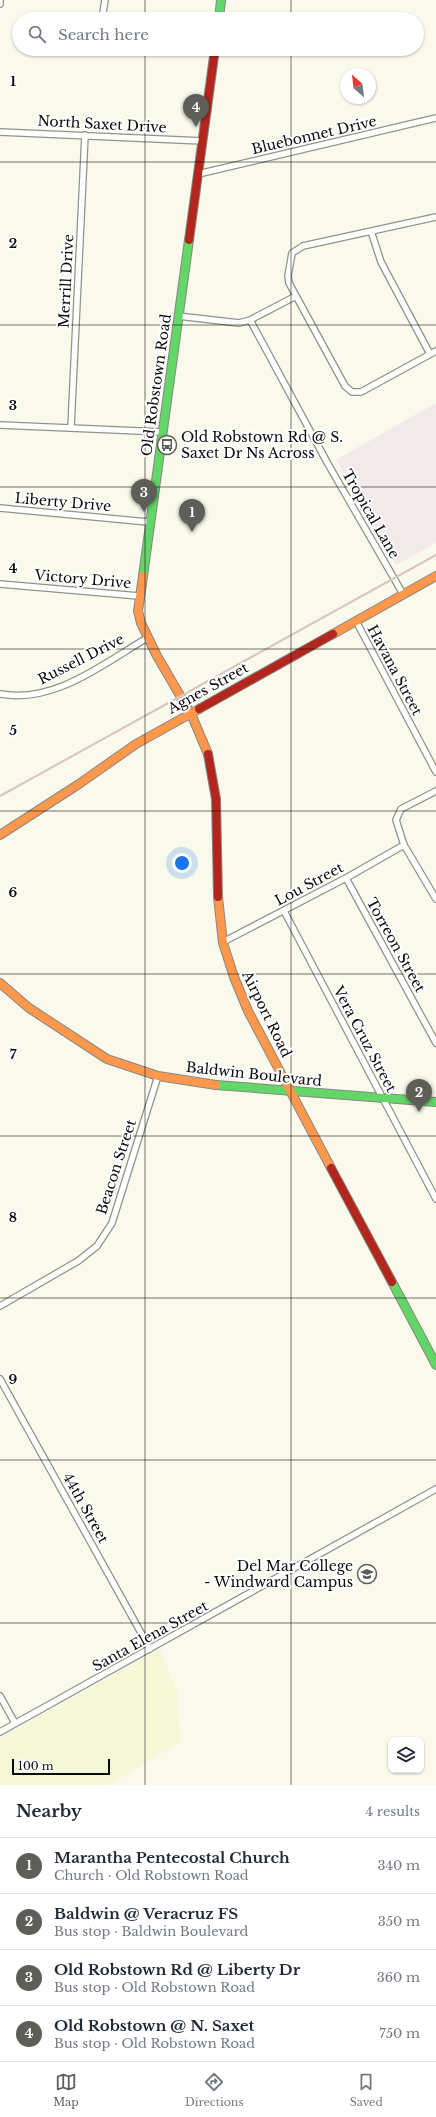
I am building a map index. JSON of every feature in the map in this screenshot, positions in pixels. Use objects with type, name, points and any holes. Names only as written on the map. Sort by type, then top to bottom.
[{"type":"street","points":[[103,12],[105,0]]},
{"type":"street","points":[[220,12],[221,0]]},
{"type":"street","name":"Old Robstown Road","points":[[189,713],[147,638],[139,621],[138,611],[148,522],[162,432],[214,56]]},
{"type":"street","name":"Bluebonnet Drive","points":[[198,174],[436,118]]},
{"type":"street","name":"North Saxet Drive","points":[[0,132],[203,141]]},
{"type":"street","name":"Merrill Drive","points":[[71,428],[85,135]]},
{"type":"street","points":[[436,217],[302,246],[295,249],[292,253],[288,276],[296,296],[346,386],[352,392],[361,392],[436,351]]},
{"type":"street","points":[[371,231],[381,262],[430,354]]},
{"type":"street","points":[[178,316],[227,323],[250,320],[296,296]]},
{"type":"street","name":"Tropical Lane","points":[[250,320],[328,464],[403,594]]},
{"type":"street","points":[[0,425],[162,432]]},
{"type":"street","name":"Liberty Drive","points":[[0,508],[148,522]]},
{"type":"street","name":"Agnes Street","points":[[0,835],[79,784],[136,744],[436,576]]},
{"type":"street","name":"Victory Drive","points":[[0,584],[140,596]]},
{"type":"street","name":"Havana Street","points":[[356,621],[436,772]]},
{"type":"street","name":"Russell Drive","points":[[0,694],[30,696],[49,692],[97,668],[147,638]]},
{"type":"street","name":"Airport Road","points":[[189,713],[208,751],[217,793],[218,893],[223,942],[228,964],[248,1011],[436,1365]]},
{"type":"street","points":[[436,791],[401,809],[396,820],[404,845],[436,899]]},
{"type":"street","name":"Lou Street","points":[[223,942],[346,878],[404,845]]},
{"type":"street","name":"Torreon Street","points":[[346,878],[436,1043]]},
{"type":"street","name":"Vera Cruz Street","points":[[284,911],[436,1199]]},
{"type":"street","name":"Baldwin Boulevard","points":[[0,983],[29,1008],[107,1058],[158,1076],[221,1086],[436,1102]]},
{"type":"street","name":"Beacon Street","points":[[0,1306],[78,1261],[97,1246],[112,1223],[158,1076]]},
{"type":"street","name":"44th Street","points":[[0,1379],[150,1649]]},
{"type":"street","name":"Santa Elena Street","points":[[0,1732],[436,1489]]},
{"type":"street","points":[[0,1696],[15,1723]]},
{"type":"shaded area","points":[[436,403],[436,543],[396,565],[336,460]]},
{"type":"green space","points":[[160,1649],[177,1692],[180,1742],[109,1785],[0,1785],[0,1739]]},
{"type":"railway","points":[[0,796],[436,555]]},
{"type":"traffic: fast","points":[[220,12],[221,0]]},
{"type":"traffic: fast","points":[[143,576],[189,240]]},
{"type":"traffic: fast","points":[[216,1085],[436,1102]]},
{"type":"traffic: fast","points":[[392,1282],[436,1365]]},
{"type":"traffic: slow","points":[[143,576],[138,611],[141,623],[157,656],[192,716],[208,754]]},
{"type":"traffic: slow","points":[[333,634],[436,576]]},
{"type":"traffic: slow","points":[[0,835],[79,784],[136,744],[199,709]]},
{"type":"traffic: slow","points":[[218,897],[223,943],[234,977],[248,1011],[331,1168]]},
{"type":"traffic: slow","points":[[0,983],[29,1008],[107,1059],[158,1076],[216,1085]]},
{"type":"traffic: jam","points":[[189,240],[214,56]]},
{"type":"traffic: jam","points":[[199,709],[333,634]]},
{"type":"traffic: jam","points":[[208,754],[216,799],[218,897]]},
{"type":"traffic: jam","points":[[331,1168],[392,1282]]},
{"type":"place","name":"Old Robstown @ N. Saxet","points":[[196,127]]},
{"type":"place","name":"Old Robstown Rd @ S. Saxet Dr Ns Across","points":[[167,445]]},
{"type":"place","name":"Old Robstown Rd @ Liberty Dr","points":[[144,512]]},
{"type":"place","name":"Marantha Pentecostal Church","points":[[192,532]]},
{"type":"place","name":"Baldwin @ Veracruz FS","points":[[419,1112]]},
{"type":"place","name":"Del Mar College - Windward Campus","points":[[367,1574]]}]
